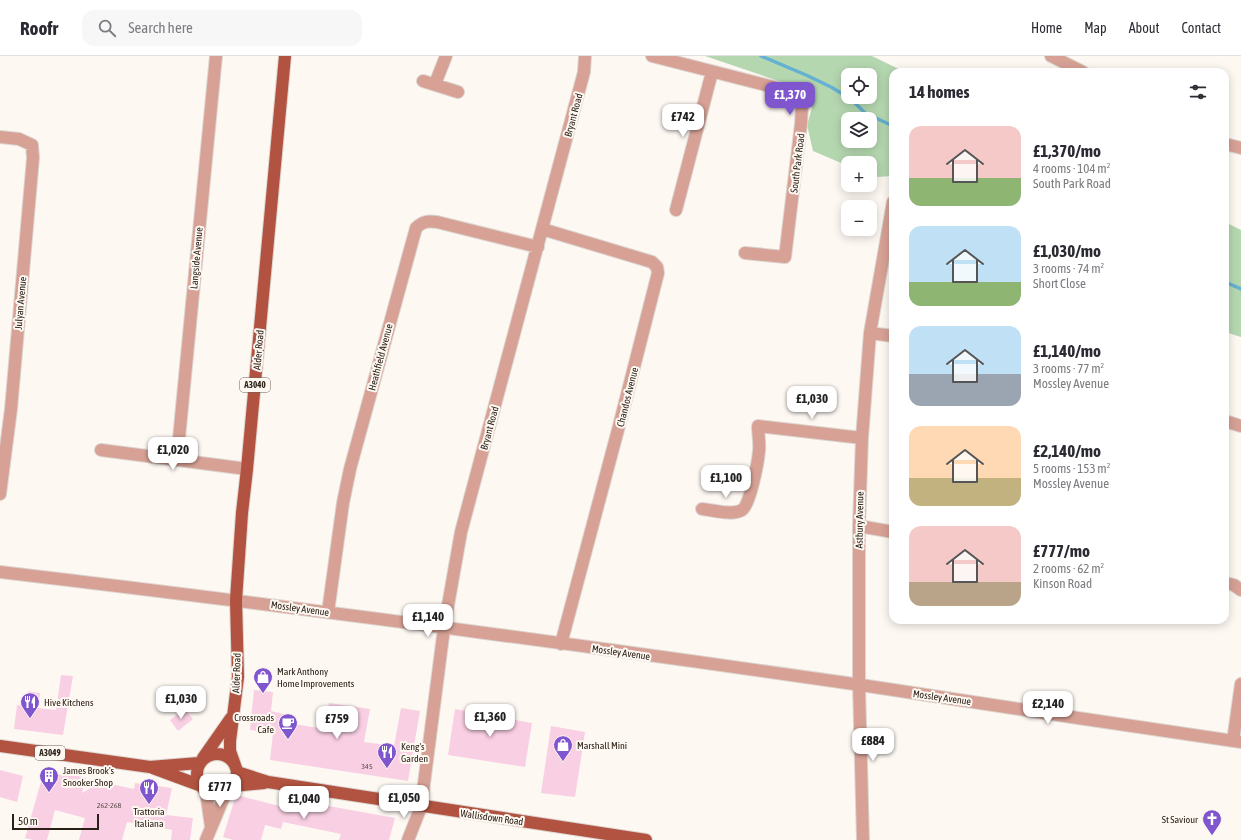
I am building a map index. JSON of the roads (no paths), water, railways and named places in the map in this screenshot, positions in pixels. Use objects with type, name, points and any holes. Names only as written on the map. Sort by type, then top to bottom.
[{"type":"main road","name":"Alder Road","points":[[237,770],[230,750],[238,677],[236,600],[242,513],[285,56]]},
{"type":"main road","name":"Alder Road","points":[[201,760],[233,715]]},
{"type":"main road","name":"A3049","points":[[0,746],[150,767],[203,788]]},
{"type":"main road","points":[[213,754],[225,755],[234,762],[237,770],[236,782],[229,789],[219,794],[203,788],[196,774],[201,760],[213,754]]},
{"type":"main road","name":"A3049","points":[[150,767],[201,760]]},
{"type":"main road","name":"Wallisdown Road","points":[[237,770],[268,782],[421,807],[646,840]]},
{"type":"main road","name":"Wallisdown Road","points":[[229,789],[268,782]]},
{"type":"street","name":"Langside Avenue","points":[[177,459],[216,56]]},
{"type":"street","points":[[435,84],[446,56]]},
{"type":"street","name":"Bryant Road","points":[[408,840],[421,807],[444,628],[461,532],[584,72],[585,56]]},
{"type":"street","name":"South Park Road","points":[[652,56],[796,93],[802,105],[785,257],[745,253]]},
{"type":"street","points":[[1052,56],[1075,68]]},
{"type":"street","points":[[676,210],[712,72]]},
{"type":"street","points":[[423,81],[458,92]]},
{"type":"street","name":"Julyan Avenue","points":[[0,137],[18,138],[32,146],[33,158],[11,409],[0,494]]},
{"type":"street","points":[[1229,145],[1241,148]]},
{"type":"street","name":"Heathfield Avenue","points":[[328,612],[343,503],[350,469],[416,228],[421,223],[428,221],[437,222],[538,247]]},
{"type":"street","name":"Astbury Avenue","points":[[864,840],[859,685],[859,526],[862,438],[870,333],[889,225]]},
{"type":"street","name":"Chandos Avenue","points":[[542,229],[652,262],[657,267],[658,273],[561,644]]},
{"type":"street","points":[[870,333],[889,335]]},
{"type":"street","points":[[1229,422],[1241,426]]},
{"type":"street","points":[[702,509],[730,512],[740,511],[745,508],[751,489],[759,451],[758,426],[862,438]]},
{"type":"street","points":[[101,450],[247,469]]},
{"type":"street","points":[[859,526],[889,531]]},
{"type":"street","name":"Mossley Avenue","points":[[0,572],[328,612],[859,685],[1237,741]]},
{"type":"street","points":[[1229,584],[1234,585],[1241,590]]},
{"type":"street","points":[[1237,741],[1241,684]]},
{"type":"street","points":[[203,788],[211,828]]},
{"type":"street","points":[[206,840],[229,789]]},
{"type":"waterway","points":[[761,56],[831,87],[851,99],[865,113],[889,124]]},
{"type":"waterway","points":[[1229,284],[1241,289]]},
{"type":"place","name":"Mark Anthony Home Improvements","points":[[263,694]]},
{"type":"place","name":"Hive Kitchens","points":[[30,719]]},
{"type":"place","name":"Crossroads Cafe","points":[[288,740]]},
{"type":"place","name":"Marshall Mini","points":[[563,762]]},
{"type":"place","name":"Keng's Garden","points":[[387,769]]},
{"type":"place","name":"James Brook's Snooker Shop","points":[[49,793]]},
{"type":"place","name":"Trattoria Italiana","points":[[149,805]]},
{"type":"place","name":"St Saviour","points":[[1212,836]]}]
